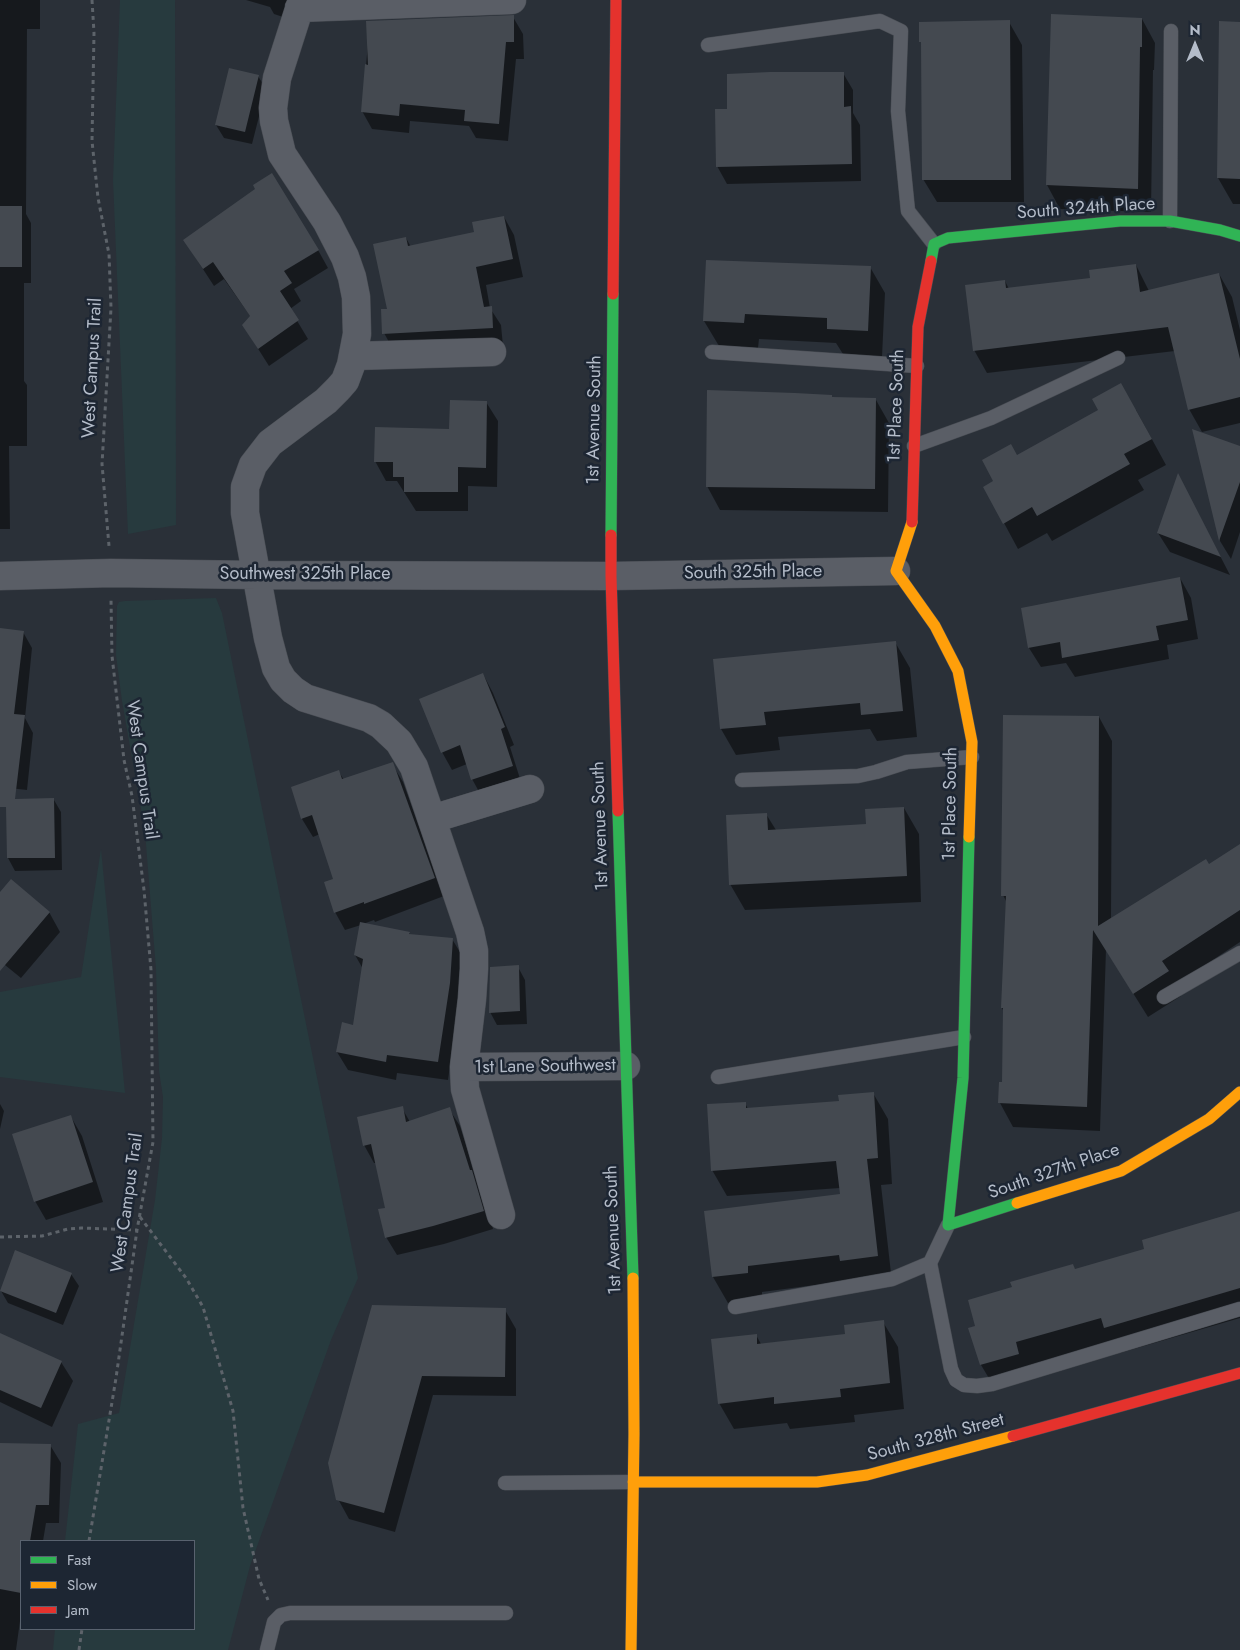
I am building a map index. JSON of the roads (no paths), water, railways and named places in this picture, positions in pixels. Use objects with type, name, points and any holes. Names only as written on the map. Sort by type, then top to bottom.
[{"type":"street","name":"1st Lane Southwest","points":[[501,1215],[466,1089],[464,1067],[472,999],[474,951],[466,915],[414,767],[404,749],[381,726],[368,718],[305,698],[283,680],[276,668],[272,654],[244,505],[250,470],[257,458],[270,443],[326,401],[338,389],[348,373],[354,356],[357,334],[358,309],[349,268],[327,222],[282,154],[274,121],[273,108],[277,78],[301,4],[512,0]]},
{"type":"street","name":"1st Avenue South","points":[[616,0],[611,576],[633,1281],[631,1650]]},
{"type":"street","name":"South 324th Place","points":[[934,244],[948,238],[1120,221],[1170,221],[1220,230],[1240,236]]},
{"type":"street","name":"1st Place South","points":[[934,244],[918,328],[912,521],[896,571],[935,626],[958,671],[972,742],[963,1078],[948,1225]]},
{"type":"street","points":[[354,356],[492,352]]},
{"type":"street","name":"South 325th Place","points":[[611,576],[896,571]]},
{"type":"street","name":"Southwest 325th Place","points":[[0,576],[111,573],[611,576]]},
{"type":"street","points":[[432,818],[530,789]]},
{"type":"street","name":"1st Lane Southwest","points":[[464,1067],[626,1066]]},
{"type":"street","name":"South 327th Place","points":[[948,1225],[1121,1171],[1209,1120],[1240,1092]]},
{"type":"street","name":"South 328th Street","points":[[633,1482],[756,1484],[817,1482],[867,1475],[1240,1374]]},
{"type":"lane","points":[[708,45],[880,21],[901,31],[898,111],[908,211],[934,244]]},
{"type":"lane","points":[[1170,221],[1171,30]]},
{"type":"lane","points":[[712,352],[917,366]]},
{"type":"lane","points":[[914,446],[991,418],[1118,358]]},
{"type":"lane","points":[[742,780],[858,776],[907,762],[972,757]]},
{"type":"lane","points":[[1164,997],[1240,954]]},
{"type":"lane","points":[[718,1077],[964,1037]]},
{"type":"lane","name":"1st Place South","points":[[930,1263],[948,1225]]},
{"type":"lane","points":[[735,1307],[892,1279],[930,1263],[951,1369],[956,1380],[964,1385],[976,1386],[992,1384],[1240,1309]]},
{"type":"lane","points":[[505,1483],[633,1482]]},
{"type":"lane","points":[[267,1650],[272,1627],[278,1618],[285,1614],[297,1612],[506,1613]]}]
